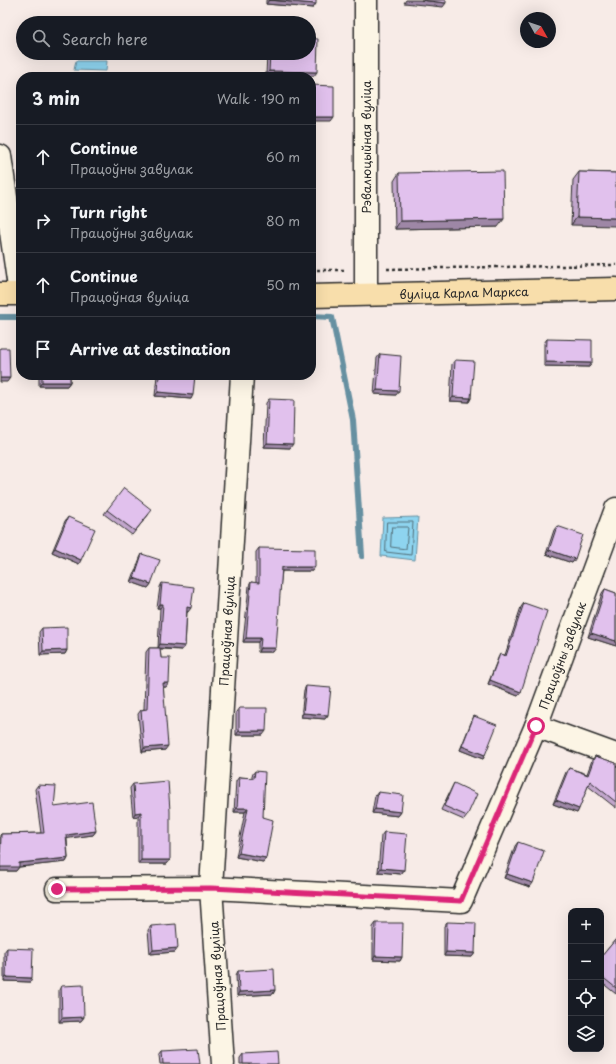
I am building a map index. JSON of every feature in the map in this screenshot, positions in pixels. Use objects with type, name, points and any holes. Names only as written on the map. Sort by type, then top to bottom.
[{"type":"main road","name":"вуліца Карла Маркса","points":[[316,296],[616,289]]},
{"type":"street","name":"Рэвалюцыйная вуліца","points":[[366,0],[366,294]]},
{"type":"street","points":[[0,156],[14,294]]},
{"type":"street","name":"Працоўная вуліца","points":[[223,1064],[211,888],[242,380]]},
{"type":"street","name":"Працоўны завулак","points":[[211,888],[461,901],[536,726],[616,509]]},
{"type":"street","points":[[536,726],[616,755]]},
{"type":"street","points":[[57,889],[211,888]]},
{"type":"path","points":[[316,270],[616,265]]},
{"type":"water","points":[[76,61],[107,61],[106,71],[74,70]]},
{"type":"water","points":[[418,517],[415,560],[381,556],[383,518]]},
{"type":"building","points":[[269,0],[316,0],[316,4]]},
{"type":"building","points":[[421,0],[446,0],[446,3]]},
{"type":"building","points":[[316,39],[318,39],[317,72],[269,71],[270,60],[316,60]]},
{"type":"building","points":[[316,85],[334,86],[334,117],[316,117]]},
{"type":"building","points":[[503,171],[504,219],[400,221],[399,173]]},
{"type":"building","points":[[579,172],[616,173],[616,218],[577,217]]},
{"type":"building","points":[[547,339],[592,340],[592,363],[546,362]]},
{"type":"building","points":[[0,348],[9,348],[10,378],[0,378]]},
{"type":"building","points":[[380,354],[401,356],[399,391],[377,390]]},
{"type":"building","points":[[455,360],[474,361],[471,398],[453,397]]},
{"type":"building","points":[[42,380],[70,380],[70,382],[42,382]]},
{"type":"building","points":[[159,380],[194,380],[193,395],[158,392]]},
{"type":"building","points":[[269,399],[294,400],[293,444],[267,443]]},
{"type":"building","points":[[124,488],[152,510],[135,531],[107,510]]},
{"type":"building","points":[[68,517],[95,529],[81,560],[55,548]]},
{"type":"building","points":[[557,526],[583,535],[575,559],[549,550]]},
{"type":"building","points":[[259,548],[315,549],[315,567],[282,567],[276,648],[260,648],[261,638],[246,638],[251,582],[259,583]]},
{"type":"building","points":[[142,554],[160,560],[151,584],[134,578]]},
{"type":"building","points":[[162,583],[194,587],[191,608],[187,607],[185,646],[160,644],[163,604],[160,604]]},
{"type":"building","points":[[605,589],[616,593],[616,641],[591,633]]},
{"type":"building","points":[[524,603],[547,611],[521,692],[490,680],[500,654],[506,656]]},
{"type":"building","points":[[67,627],[67,650],[43,651],[42,628]]},
{"type":"building","points":[[149,648],[160,648],[161,658],[170,658],[169,683],[163,683],[168,746],[144,748],[141,710],[147,709]]},
{"type":"building","points":[[306,686],[331,688],[328,715],[303,713]]},
{"type":"building","points":[[239,708],[267,708],[266,731],[239,731]]},
{"type":"building","points":[[474,716],[497,725],[485,755],[462,746]]},
{"type":"building","points":[[595,756],[616,763],[616,802],[590,781],[579,809],[556,800],[569,768],[588,775]]},
{"type":"building","points":[[255,771],[265,772],[263,817],[273,820],[266,858],[239,853],[248,808],[237,808],[239,777],[254,778]]},
{"type":"building","points":[[168,781],[170,811],[170,860],[141,860],[141,812],[135,813],[133,784]]},
{"type":"building","points":[[454,783],[477,794],[467,816],[444,806]]},
{"type":"building","points":[[38,785],[56,786],[54,807],[92,802],[96,831],[66,835],[68,858],[19,863],[19,867],[0,867],[1,834],[44,833]]},
{"type":"building","points":[[378,792],[403,795],[401,812],[375,809]]},
{"type":"building","points":[[384,832],[407,834],[404,870],[381,868]]},
{"type":"building","points":[[518,842],[544,851],[533,883],[507,874]]},
{"type":"building","points":[[447,922],[476,923],[475,953],[446,952]]},
{"type":"building","points":[[376,923],[403,923],[402,957],[375,956]]},
{"type":"building","points":[[176,924],[178,948],[153,950],[151,926]]},
{"type":"building","points":[[616,939],[616,988],[604,978],[604,953]]},
{"type":"building","points":[[7,948],[33,949],[32,978],[6,977]]},
{"type":"building","points":[[274,969],[275,990],[239,992],[238,971]]},
{"type":"building","points":[[83,985],[84,1017],[62,1018],[61,986]]},
{"type":"building","points":[[198,1049],[200,1064],[163,1064],[162,1051]]},
{"type":"building","points":[[277,1052],[278,1064],[243,1064],[243,1054]]},
{"type":"waterway","points":[[316,316],[332,317],[353,420],[362,556]]},
{"type":"waterway","points":[[0,317],[16,317]]},
{"type":"route","points":[[57,889],[211,888],[461,901],[536,726]]}]
